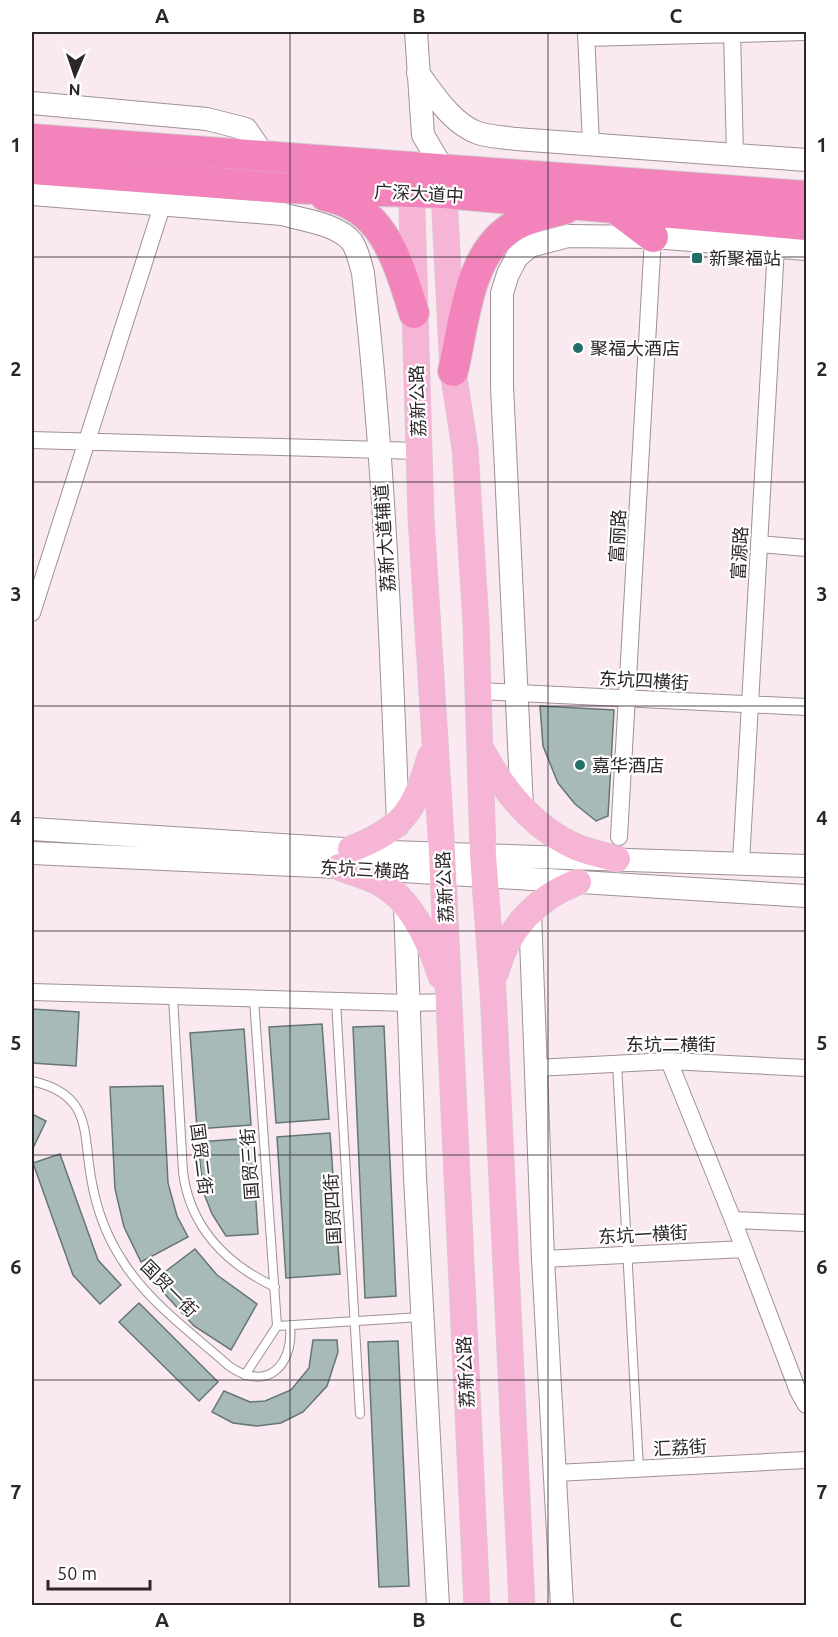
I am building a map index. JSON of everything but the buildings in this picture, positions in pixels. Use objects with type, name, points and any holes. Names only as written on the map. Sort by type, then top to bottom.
[{"type":"highway","name":"广深大道中","points":[[32,139],[263,154],[411,179],[807,196]]},
{"type":"highway","name":"广深大道中","points":[[32,169],[284,188],[411,179]]},
{"type":"highway","name":"广深大道中","points":[[443,181],[599,205],[807,225]]},
{"type":"highway","points":[[284,188],[339,198],[370,217],[388,241],[414,313]]},
{"type":"highway","points":[[453,371],[476,275],[499,238],[510,229],[529,219],[599,205],[653,237]]},
{"type":"main road","name":"荔新公路","points":[[411,179],[418,451],[443,863],[477,1605]]},
{"type":"main road","name":"荔新公路","points":[[443,181],[453,371],[465,449],[479,691],[484,866],[493,984],[522,1605]]},
{"type":"main road","points":[[435,740],[415,802],[398,825],[345,858],[396,893],[405,905],[428,940],[450,1002]]},
{"type":"main road","points":[[481,749],[501,783],[522,807],[551,832],[573,846],[618,848]]},
{"type":"main road","points":[[493,984],[503,948],[513,930],[552,893],[578,882]]},
{"type":"street","points":[[416,32],[423,135],[443,181]]},
{"type":"street","points":[[591,144],[586,35],[807,32]]},
{"type":"street","points":[[732,33],[735,155]]},
{"type":"street","points":[[418,73],[446,108],[465,127],[477,133],[807,160]]},
{"type":"street","points":[[32,103],[207,118],[246,129],[263,154]]},
{"type":"street","points":[[411,179],[423,135]]},
{"type":"street","points":[[32,194],[163,203],[32,613]]},
{"type":"street","name":"荔新大道辅道","points":[[163,203],[282,214],[339,232],[351,240],[358,252],[368,315],[379,451],[391,633],[398,825]]},
{"type":"street","points":[[522,807],[501,324],[502,293],[517,258],[530,246],[568,236],[653,237],[807,249]]},
{"type":"street","name":"富丽路","points":[[618,848],[653,237]]},
{"type":"street","name":"富源路","points":[[741,862],[776,247]]},
{"type":"street","points":[[32,440],[418,451]]},
{"type":"street","points":[[759,544],[807,548]]},
{"type":"street","name":"东坑四横街","points":[[479,691],[807,708]]},
{"type":"street","name":"东坑三横路","points":[[32,829],[345,858]]},
{"type":"street","name":"东坑三横路","points":[[484,866],[618,848],[741,862],[807,866]]},
{"type":"street","name":"东坑三横路","points":[[32,853],[345,858],[443,863],[484,866],[578,882],[807,896]]},
{"type":"street","points":[[405,905],[438,1605]]},
{"type":"street","points":[[530,912],[543,1259],[562,1605]]},
{"type":"street","points":[[32,993],[408,1004],[450,1002]]},
{"type":"street","points":[[669,1061],[804,1396]]},
{"type":"street","name":"东坑二横街","points":[[536,1068],[669,1061],[807,1068]]},
{"type":"street","points":[[733,1220],[807,1223]]},
{"type":"street","name":"东坑一横街","points":[[543,1259],[744,1249]]},
{"type":"street","name":"汇荔街","points":[[556,1473],[807,1460]]},
{"type":"lane","name":"国贸二街","points":[[173,997],[183,1172],[188,1197],[199,1222],[216,1245],[243,1269],[275,1287]]},
{"type":"lane","name":"国贸三街","points":[[254,999],[277,1326]]},
{"type":"lane","name":"国贸四街","points":[[336,1001],[360,1414]]},
{"type":"lane","points":[[617,1064],[639,1469]]},
{"type":"lane","name":"国贸一街","points":[[32,1081],[58,1089],[78,1108],[86,1125],[89,1164],[97,1204],[112,1242],[133,1276],[146,1292],[229,1366],[245,1375]]},
{"type":"lane","points":[[245,1375],[277,1326],[423,1317]]},
{"type":"lane","points":[[245,1375],[265,1376],[285,1361],[290,1350],[290,1325]]},
{"type":"place","name":"新聚福站","points":[[697,258]]},
{"type":"place","name":"聚福大酒店","points":[[578,348]]},
{"type":"place","name":"嘉华酒店","points":[[580,765]]}]
